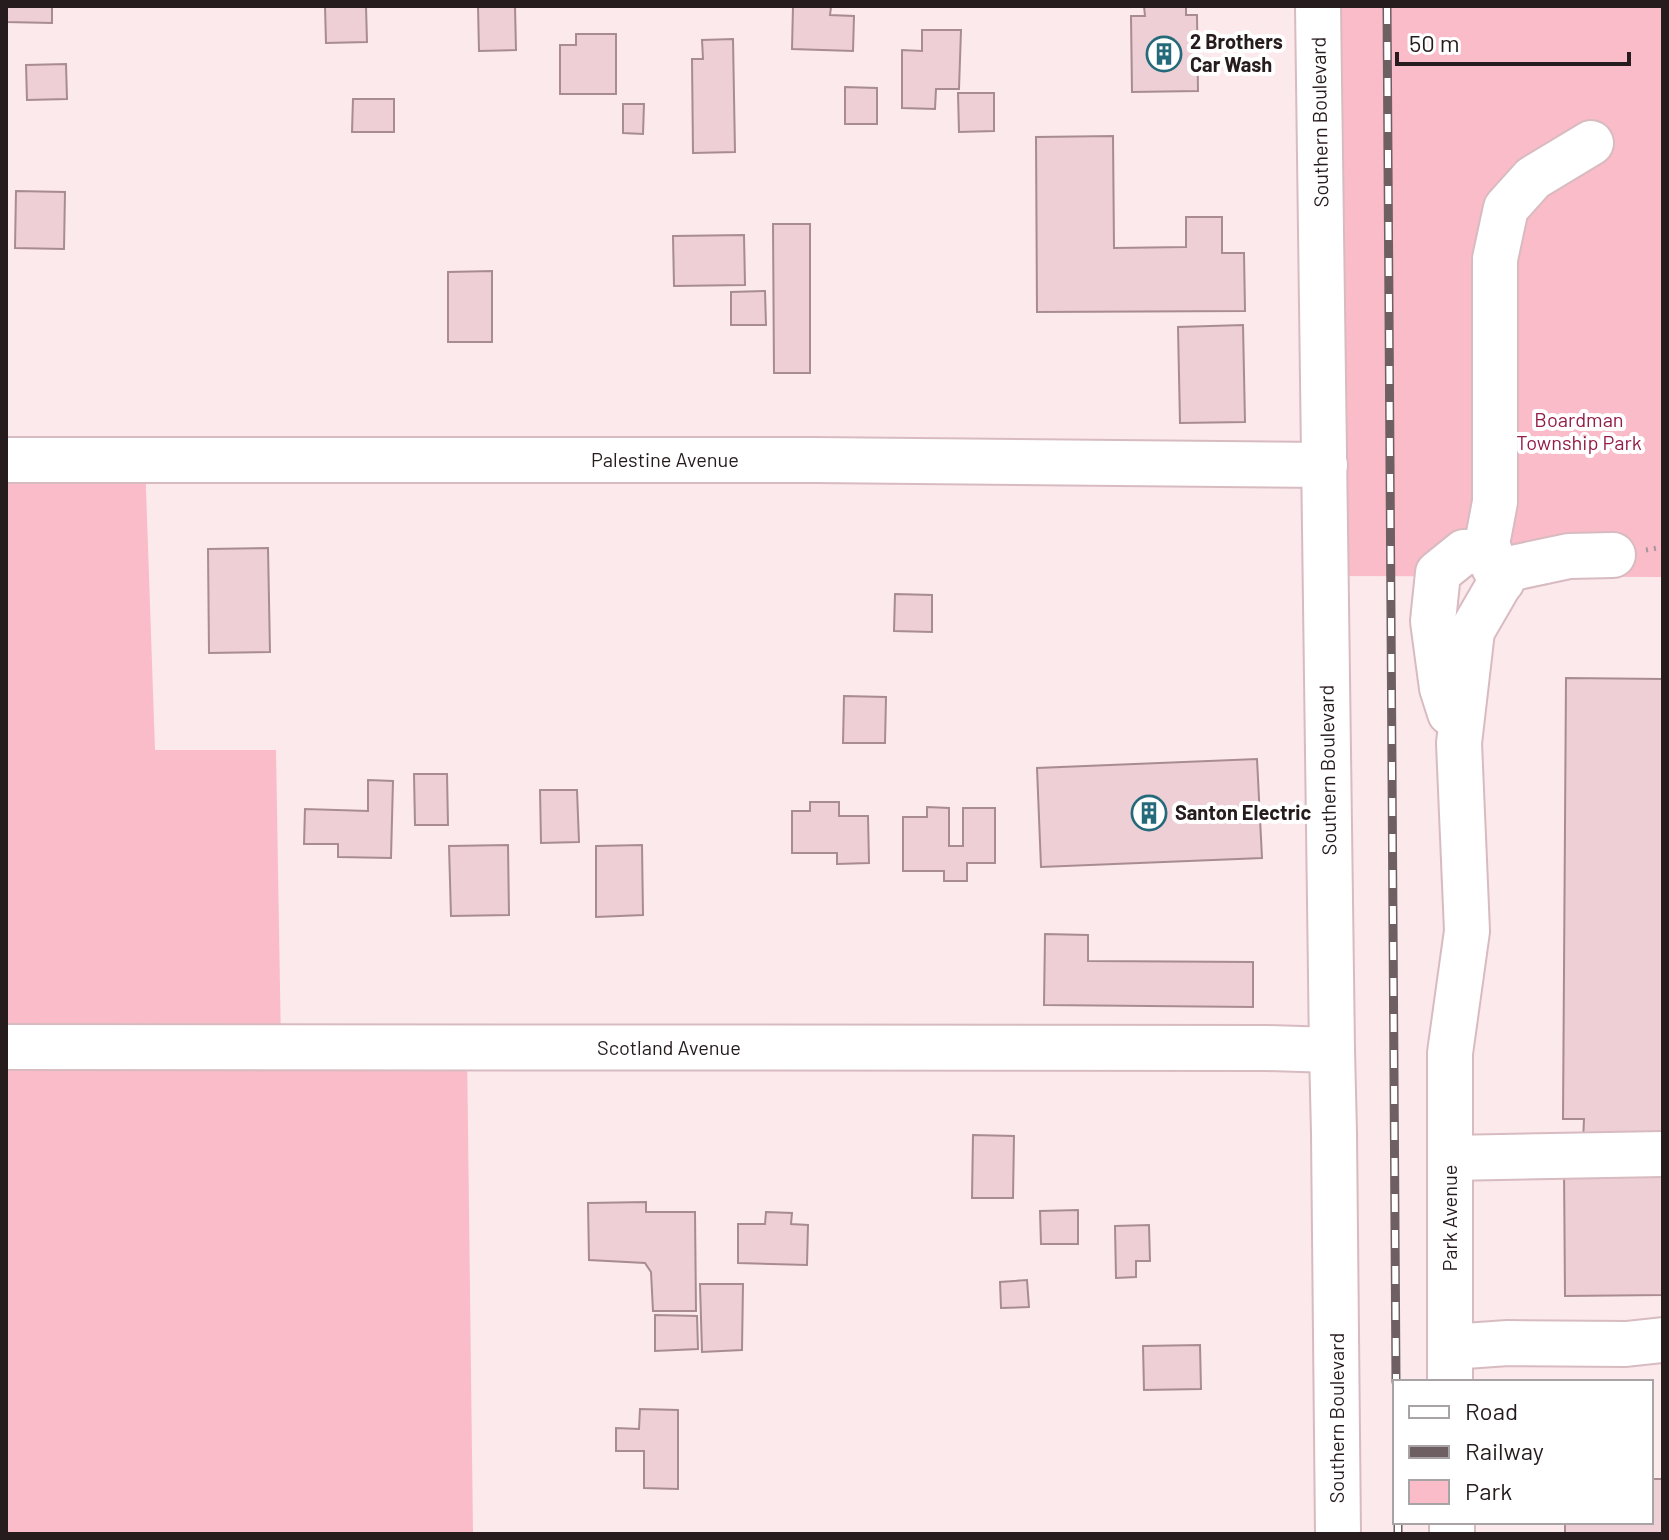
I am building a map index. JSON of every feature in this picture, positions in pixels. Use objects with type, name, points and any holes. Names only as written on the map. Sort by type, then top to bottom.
[{"type":"street","name":"Southern Boulevard","points":[[1318,6],[1338,1534]]},
{"type":"street","points":[[1459,743],[1472,631],[1496,566],[1487,544],[1495,502],[1495,259],[1506,208],[1533,178],[1591,143]]},
{"type":"street","name":"Palestine Avenue","points":[[6,460],[815,460],[1325,465]]},
{"type":"street","points":[[1459,743],[1442,688],[1433,621],[1438,573],[1464,552],[1508,569],[1569,556],[1613,555]]},
{"type":"street","name":"Park Avenue","points":[[1450,1365],[1450,1053],[1467,931],[1459,743]]},
{"type":"street","name":"Scotland Avenue","points":[[6,1047],[1332,1050]]},
{"type":"street","points":[[1450,1158],[1663,1154]]},
{"type":"street","points":[[1450,1365],[1508,1343],[1626,1344],[1663,1340]]},
{"type":"green space","name":"Boardman Township Park","points":[[1318,6],[1663,6],[1663,577],[1326,576]]},
{"type":"green space","points":[[6,460],[145,460],[155,750],[276,750],[281,1047],[467,1048],[473,1534],[6,1534]]},
{"type":"building","points":[[6,6],[52,6],[52,23],[6,22]]},
{"type":"building","points":[[325,6],[366,6],[367,42],[326,43]]},
{"type":"building","points":[[478,6],[515,6],[516,50],[479,51]]},
{"type":"building","points":[[793,6],[831,7],[830,15],[854,16],[853,51],[792,49]]},
{"type":"building","name":"2 Brothers Car Wash","points":[[1144,6],[1186,6],[1186,15],[1197,15],[1198,91],[1132,92],[1131,16],[1145,16]]},
{"type":"building","points":[[922,30],[961,30],[959,89],[936,89],[935,109],[902,108],[902,50],[922,51]]},
{"type":"building","points":[[576,34],[616,34],[616,94],[560,94],[560,45],[576,45]]},
{"type":"building","points":[[733,39],[735,152],[693,153],[692,59],[703,59],[702,40]]},
{"type":"building","points":[[66,64],[67,99],[27,100],[26,65]]},
{"type":"building","points":[[845,87],[877,88],[877,124],[845,124]]},
{"type":"building","points":[[958,93],[994,93],[994,131],[959,132]]},
{"type":"building","points":[[353,99],[394,99],[394,132],[352,132]]},
{"type":"building","points":[[623,104],[644,104],[643,134],[623,133]]},
{"type":"building","points":[[1113,136],[1114,248],[1186,247],[1186,217],[1222,217],[1222,253],[1244,253],[1245,311],[1037,312],[1036,137]]},
{"type":"building","points":[[16,191],[65,192],[64,249],[15,248]]},
{"type":"building","points":[[773,224],[810,224],[810,373],[774,373]]},
{"type":"building","points":[[744,235],[745,285],[674,286],[673,236]]},
{"type":"building","points":[[492,271],[492,342],[448,342],[448,272]]},
{"type":"building","points":[[765,291],[766,325],[731,325],[731,292]]},
{"type":"building","points":[[1243,325],[1245,422],[1180,423],[1178,327]]},
{"type":"building","points":[[268,548],[270,652],[209,653],[208,549]]},
{"type":"building","points":[[895,594],[932,595],[932,632],[894,631]]},
{"type":"building","points":[[1566,678],[1663,679],[1663,1135],[1583,1142],[1584,1119],[1563,1119]]},
{"type":"building","points":[[844,696],[886,697],[885,743],[843,743]]},
{"type":"building","name":"Santon Electric","points":[[1257,759],[1262,858],[1041,867],[1037,768]]},
{"type":"building","points":[[414,774],[447,774],[448,825],[415,825]]},
{"type":"building","points":[[368,780],[393,781],[391,858],[338,857],[338,844],[304,844],[305,809],[368,811]]},
{"type":"building","points":[[540,790],[577,790],[579,842],[541,843]]},
{"type":"building","points":[[810,802],[839,802],[839,816],[868,816],[869,863],[837,864],[837,853],[792,853],[792,811],[810,811]]},
{"type":"building","points":[[927,807],[949,808],[949,846],[963,846],[963,808],[995,808],[995,863],[967,863],[967,881],[944,881],[944,871],[903,871],[903,817],[927,817]]},
{"type":"building","points":[[508,845],[509,915],[451,916],[449,846]]},
{"type":"building","points":[[642,845],[643,915],[596,917],[596,846]]},
{"type":"building","points":[[1045,934],[1088,935],[1088,961],[1253,962],[1253,1007],[1044,1005]]},
{"type":"building","points":[[973,1135],[1014,1136],[1013,1198],[972,1198]]},
{"type":"building","points":[[1663,1167],[1663,1295],[1565,1296],[1564,1168]]},
{"type":"building","points":[[646,1202],[646,1212],[695,1212],[696,1311],[653,1311],[651,1272],[645,1263],[589,1260],[588,1203]]},
{"type":"building","points":[[1078,1210],[1078,1244],[1041,1244],[1040,1211]]},
{"type":"building","points":[[766,1212],[792,1213],[791,1224],[808,1225],[807,1265],[738,1263],[738,1224],[765,1224]]},
{"type":"building","points":[[1149,1225],[1150,1261],[1136,1261],[1136,1277],[1116,1278],[1115,1226]]},
{"type":"building","points":[[1027,1280],[1029,1307],[1001,1308],[1000,1282]]},
{"type":"building","points":[[700,1284],[743,1284],[742,1350],[702,1352]]},
{"type":"building","points":[[655,1315],[697,1316],[698,1349],[655,1351]]},
{"type":"building","points":[[1200,1345],[1201,1389],[1144,1390],[1143,1346]]},
{"type":"building","points":[[640,1409],[678,1410],[678,1489],[644,1488],[644,1451],[616,1451],[616,1428],[639,1429]]},
{"type":"building","points":[[1653,1479],[1663,1479],[1663,1534],[1565,1533],[1565,1524],[1653,1524]]},
{"type":"railway","points":[[1387,6],[1396,1380]]},
{"type":"railway","points":[[1398,1524],[1398,1534]]},
{"type":"place","name":"2 Brothers Car Wash","points":[[1164,54]]},
{"type":"place","name":"Santon Electric","points":[[1149,813]]}]
